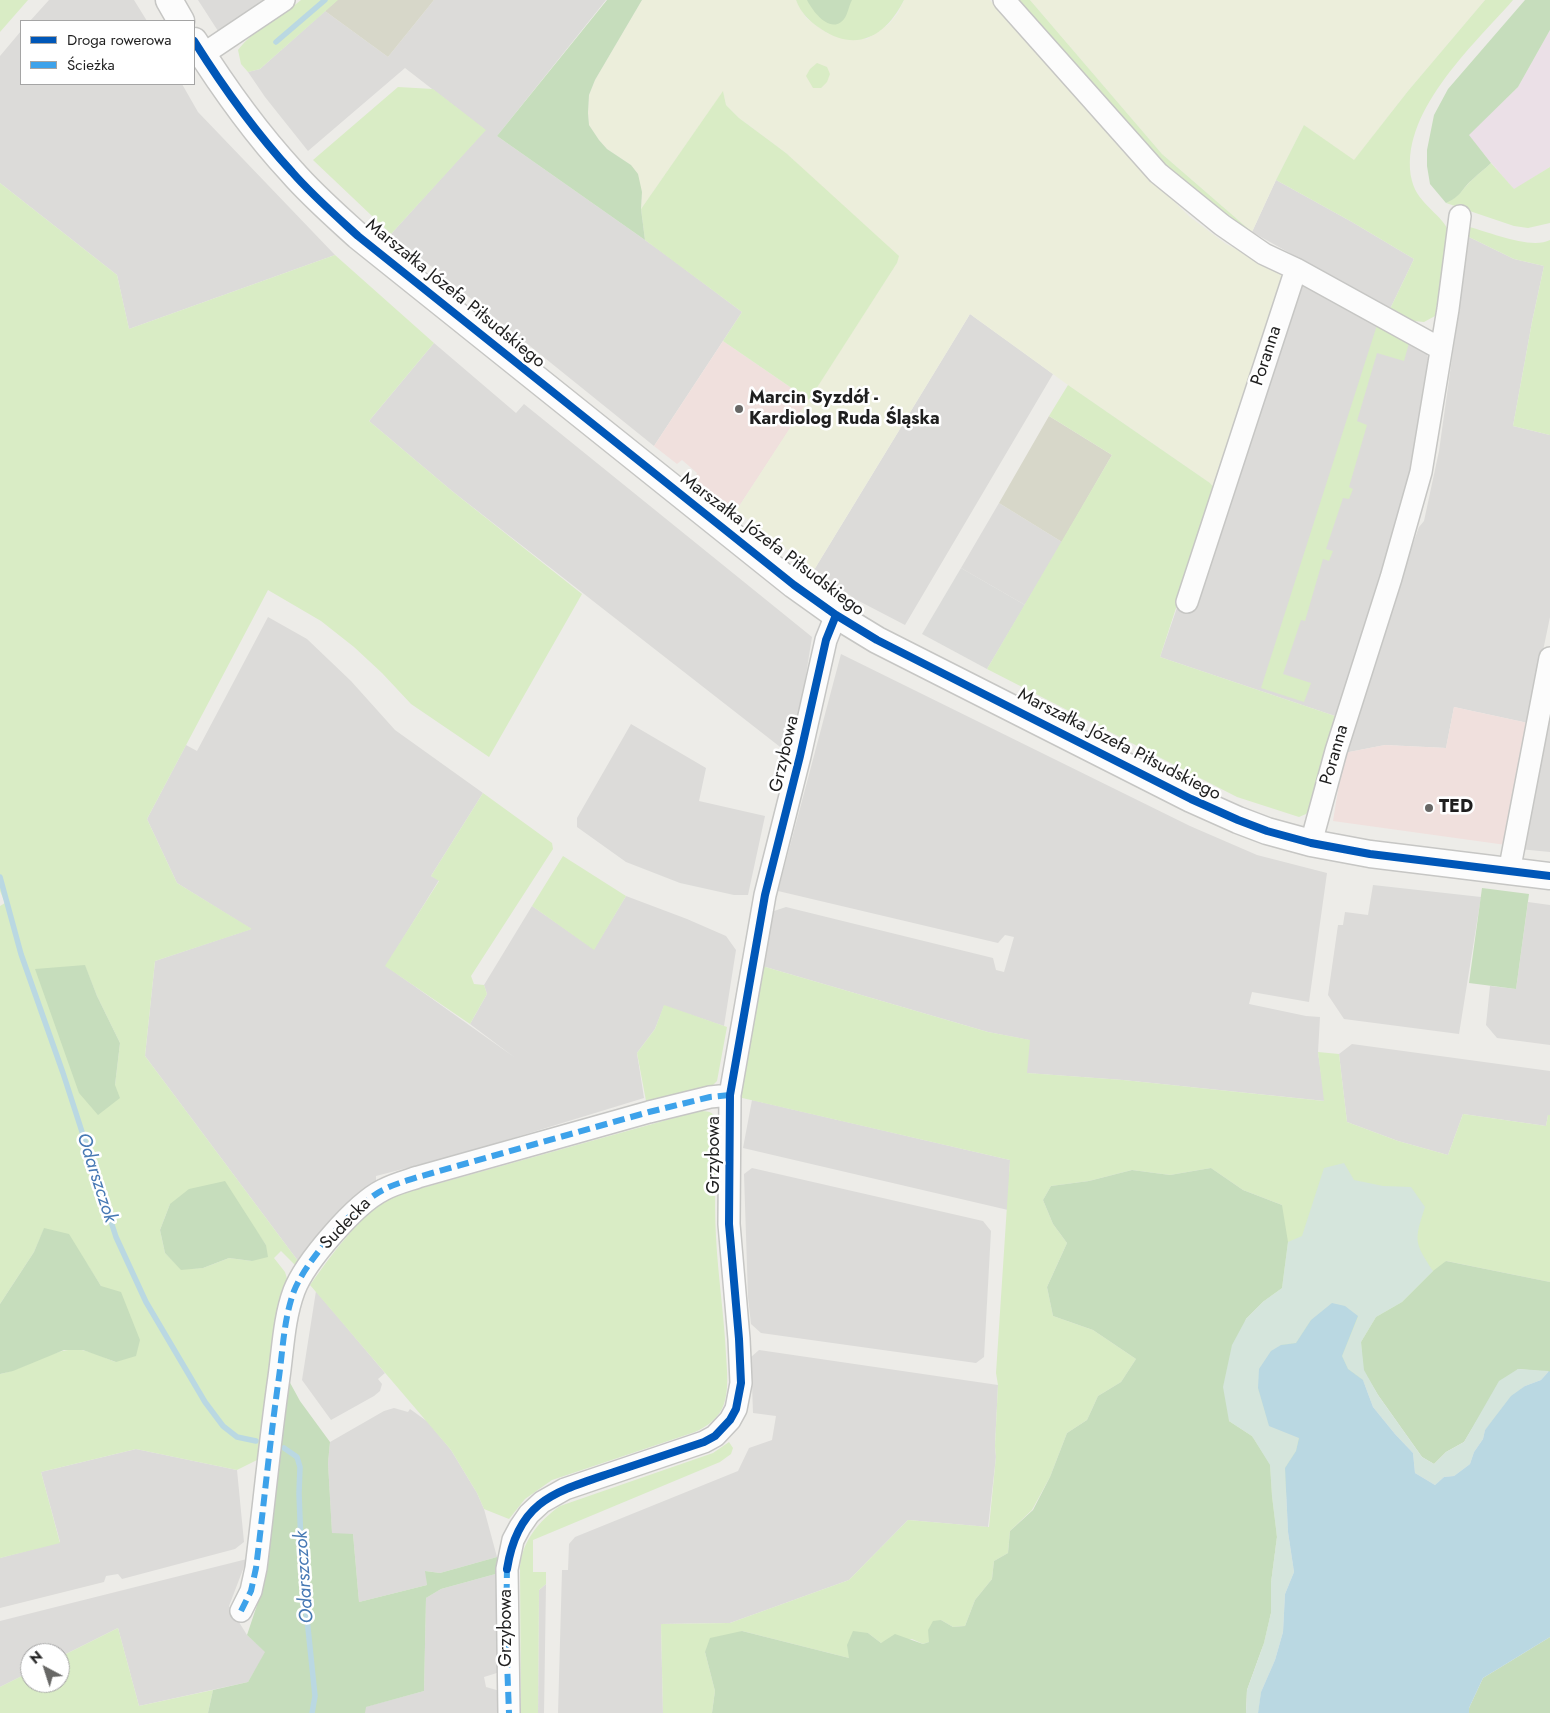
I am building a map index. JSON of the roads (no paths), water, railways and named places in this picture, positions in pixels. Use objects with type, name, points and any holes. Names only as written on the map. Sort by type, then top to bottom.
[{"type":"street","points":[[169,0],[180,20]]},
{"type":"street","name":"Marszałka Józefa Piłsudskiego","points":[[284,0],[198,48],[236,104],[273,151],[305,186],[358,236],[672,489],[794,585],[836,615],[876,640],[1191,799],[1260,829],[1311,843],[1370,854],[1550,876]]},
{"type":"street","points":[[1004,0],[1158,173],[1222,225],[1264,254],[1296,269],[1441,349]]},
{"type":"street","name":"Poranna","points":[[1311,843],[1341,734],[1391,578],[1421,472],[1460,216]]},
{"type":"street","name":"Poranna","points":[[1187,602],[1296,269]]},
{"type":"street","name":"Grzybowa","points":[[509,1713],[507,1569],[513,1540],[520,1526],[542,1502],[565,1489],[704,1442],[722,1430],[736,1409],[741,1383],[729,1224],[730,1095],[765,895],[800,756],[826,640],[836,615]]},
{"type":"street","points":[[1509,872],[1550,658]]},
{"type":"street","name":"Sudecka","points":[[241,1611],[251,1592],[256,1568],[283,1340],[294,1292],[313,1260],[350,1216],[366,1201],[382,1190],[418,1177],[649,1112],[710,1097],[730,1095]]},
{"type":"water","points":[[1332,1303],[1345,1306],[1358,1316],[1342,1356],[1348,1369],[1363,1380],[1373,1407],[1413,1453],[1415,1473],[1435,1485],[1444,1477],[1454,1476],[1470,1464],[1474,1452],[1483,1439],[1485,1430],[1511,1396],[1525,1386],[1541,1380],[1550,1372],[1550,1637],[1483,1678],[1469,1708],[1469,1713],[1258,1713],[1261,1692],[1275,1660],[1283,1632],[1285,1594],[1294,1572],[1288,1532],[1285,1468],[1296,1451],[1299,1438],[1269,1426],[1258,1388],[1259,1369],[1271,1351],[1281,1345],[1296,1343],[1311,1320]]},
{"type":"waterway","points":[[276,42],[325,0]]},
{"type":"waterway","name":"Odarszczok","points":[[0,877],[21,954],[63,1073],[116,1237],[146,1302],[205,1402],[223,1426],[237,1437],[256,1441]]},
{"type":"waterway","name":"Odarszczok","points":[[284,1448],[297,1457],[300,1467],[299,1493],[302,1570],[315,1696],[312,1713]]},
{"type":"place","name":"Marcin Syzdół - Kardiolog Ruda Śląska","points":[[739,409]]},
{"type":"place","name":"TED","points":[[1429,808]]}]
